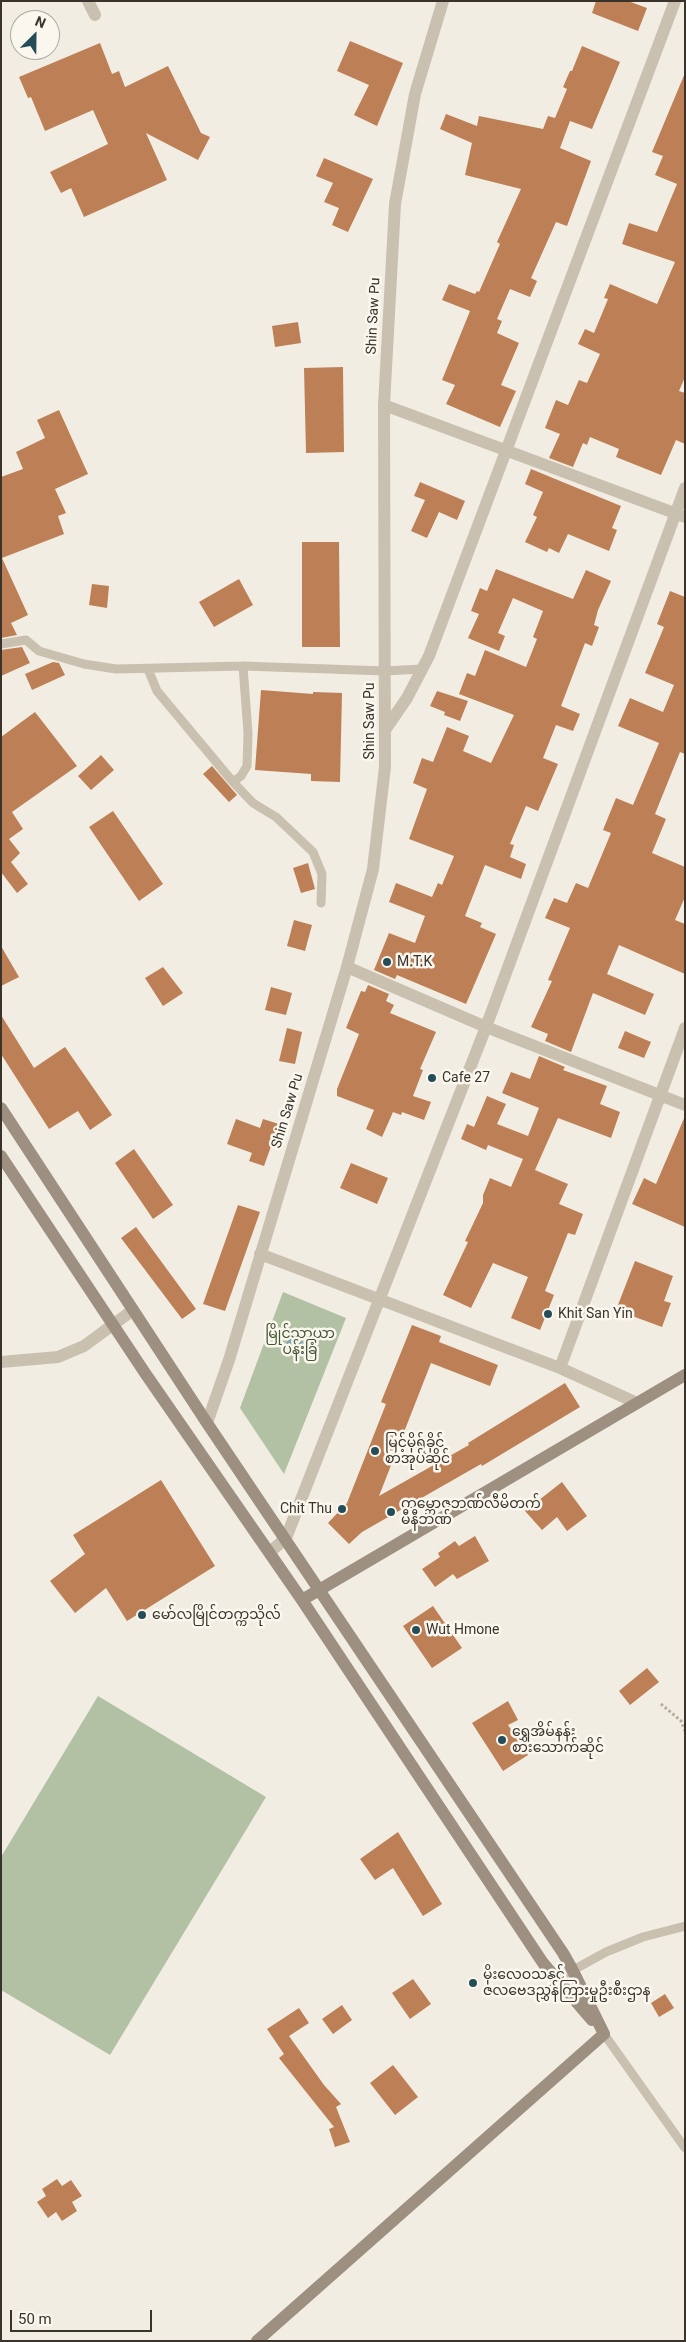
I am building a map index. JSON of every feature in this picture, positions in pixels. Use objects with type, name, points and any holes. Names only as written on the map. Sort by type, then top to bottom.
[{"type":"main road","points":[[1,1108],[207,1423],[286,1538],[572,1968],[604,2034]]},
{"type":"main road","points":[[1,1156],[114,1323],[145,1373],[270,1552],[543,1963],[604,2034]]},
{"type":"main road","points":[[302,1600],[685,1374]]},
{"type":"main road","points":[[257,2341],[604,2034]]},
{"type":"street","points":[[88,1],[95,15]]},
{"type":"street","name":"Shin Saw Pu","points":[[207,1423],[229,1360],[347,967],[373,869],[384,767],[384,405],[395,204],[415,94],[444,1]]},
{"type":"street","points":[[384,730],[406,698],[429,656],[675,1]]},
{"type":"street","points":[[384,405],[680,515]]},
{"type":"street","points":[[270,1552],[286,1538],[486,1027],[680,515],[685,488]]},
{"type":"street","points":[[347,967],[486,1027],[685,1105]]},
{"type":"street","points":[[560,1368],[685,1028]]},
{"type":"street","points":[[260,1254],[560,1368],[636,1403]]},
{"type":"street","points":[[1,1362],[58,1357],[84,1346],[133,1310]]},
{"type":"lane","points":[[1,644],[26,640],[39,651],[84,664],[116,669],[243,666],[385,671],[422,668]]},
{"type":"lane","points":[[233,782],[241,776],[248,766],[248,733],[243,666]]},
{"type":"lane","points":[[148,669],[157,691],[233,782],[253,803],[276,818],[313,852],[322,874],[321,903]]},
{"type":"lane","points":[[557,1978],[572,1968],[643,1937],[685,1926]]},
{"type":"lane","points":[[604,2034],[685,2148]]},
{"type":"path","points":[[661,1704],[681,1721],[685,1731]]},
{"type":"green space","name":"မြိုင်သာယာ ပန်းခြံ","points":[[283,1292],[346,1318],[284,1474],[240,1408]]},
{"type":"green space","points":[[98,1696],[266,1797],[110,2055],[1,1990],[1,1857]]},
{"type":"water","points":[[290,1339],[301,1340],[308,1347],[316,1346],[311,1350],[309,1360],[304,1354],[289,1352],[285,1344]]},
{"type":"building","points":[[596,1],[628,1],[647,8],[638,31],[592,13]]},
{"type":"building","points":[[350,41],[403,63],[377,126],[354,115],[369,85],[337,71]]},
{"type":"building","points":[[100,43],[112,74],[119,71],[125,87],[168,66],[201,133],[210,137],[198,160],[146,133],[167,180],[84,217],[71,188],[61,193],[50,172],[108,144],[93,110],[45,131],[31,97],[28,98],[19,77]]},
{"type":"building","points":[[582,46],[620,62],[592,129],[570,121],[560,148],[591,161],[567,226],[556,222],[531,278],[537,281],[530,297],[510,289],[497,319],[502,321],[497,333],[519,343],[501,385],[516,391],[500,427],[446,404],[455,385],[442,380],[470,311],[442,300],[449,284],[475,294],[477,291],[479,292],[500,244],[497,242],[521,189],[465,175],[472,143],[440,129],[446,114],[477,126],[479,116],[543,129],[548,116],[555,118],[567,89],[563,87]]},
{"type":"building","points":[[685,73],[685,377],[679,391],[685,393],[685,444],[676,440],[661,475],[616,457],[619,449],[590,437],[587,445],[583,443],[573,467],[549,458],[560,434],[545,428],[556,400],[568,405],[579,380],[587,383],[600,354],[578,344],[585,329],[594,333],[608,299],[604,298],[610,284],[657,304],[675,262],[622,244],[629,223],[657,232],[677,184],[655,175],[663,156],[652,152]]},
{"type":"building","points":[[324,158],[373,179],[348,232],[332,225],[339,208],[324,202],[333,183],[316,176]]},
{"type":"building","points":[[298,322],[301,343],[275,347],[272,326]]},
{"type":"building","points":[[343,367],[344,452],[306,453],[304,368]]},
{"type":"building","points":[[59,410],[88,474],[55,489],[66,513],[58,516],[64,534],[2,558],[28,615],[11,623],[17,635],[1,638],[1,477],[23,469],[16,452],[45,438],[37,420]]},
{"type":"building","points":[[531,469],[621,506],[612,528],[617,530],[609,551],[568,534],[559,553],[549,548],[547,552],[525,542],[537,517],[533,515],[543,492],[525,484]]},
{"type":"building","points":[[420,482],[465,501],[457,520],[439,512],[427,538],[411,531],[425,500],[414,496]]},
{"type":"building","points":[[302,542],[339,542],[340,647],[302,647]]},
{"type":"building","points":[[496,569],[573,599],[586,570],[611,581],[598,610],[594,625],[599,627],[592,646],[585,643],[561,706],[580,714],[573,731],[556,725],[543,758],[558,764],[538,811],[526,806],[510,844],[514,845],[510,857],[526,864],[521,879],[485,865],[465,916],[482,923],[480,927],[496,934],[466,1004],[397,975],[395,979],[374,970],[389,933],[415,943],[425,916],[389,902],[396,883],[432,897],[438,883],[442,885],[454,856],[409,839],[427,789],[413,783],[422,758],[433,762],[447,727],[469,736],[463,751],[491,763],[514,715],[459,694],[467,673],[475,676],[485,650],[526,667],[537,639],[533,637],[543,611],[513,598],[498,633],[505,636],[499,651],[468,638],[479,614],[471,611],[480,588],[487,591]]},
{"type":"building","points":[[239,579],[253,605],[214,627],[199,602]]},
{"type":"building","points":[[92,584],[109,586],[107,608],[89,605]]},
{"type":"building","points":[[670,591],[685,597],[685,754],[680,752],[655,814],[666,819],[652,853],[685,867],[685,897],[675,920],[685,924],[685,974],[619,945],[607,974],[654,994],[645,1015],[593,993],[571,1052],[545,1041],[548,1034],[531,1027],[552,981],[548,980],[570,928],[545,918],[554,898],[567,903],[576,883],[588,888],[611,833],[603,830],[616,798],[633,805],[659,743],[618,726],[630,698],[663,712],[674,685],[645,673],[664,627],[657,624]]},
{"type":"building","points":[[22,647],[30,663],[1,676],[1,650]]},
{"type":"building","points":[[53,662],[59,663],[65,675],[32,690],[25,674]]},
{"type":"building","points":[[261,690],[313,694],[313,692],[342,693],[340,782],[311,781],[311,774],[255,770]]},
{"type":"building","points":[[437,691],[468,701],[460,721],[444,715],[445,712],[430,706]]},
{"type":"building","points":[[35,712],[77,766],[12,812],[23,829],[9,839],[20,853],[11,862],[28,884],[17,893],[1,872],[1,737]]},
{"type":"building","points":[[101,755],[114,770],[91,790],[78,776]]},
{"type":"building","points":[[212,766],[237,795],[229,802],[203,774]]},
{"type":"building","points":[[113,811],[163,884],[139,901],[89,827]]},
{"type":"building","points":[[308,863],[315,889],[301,893],[293,868]]},
{"type":"building","points":[[294,920],[312,925],[305,951],[287,946]]},
{"type":"building","points":[[1,946],[19,977],[1,986]]},
{"type":"building","points":[[163,967],[183,993],[163,1006],[145,978]]},
{"type":"building","points":[[368,985],[389,994],[386,1001],[394,1005],[390,1013],[436,1032],[420,1069],[423,1070],[413,1096],[431,1102],[424,1120],[402,1112],[401,1115],[393,1112],[382,1137],[366,1129],[374,1110],[337,1096],[337,1089],[359,1034],[346,1028],[361,991],[365,992]]},
{"type":"building","points":[[271,987],[292,993],[286,1015],[265,1010]]},
{"type":"building","points":[[1,1015],[34,1068],[65,1047],[112,1115],[90,1130],[78,1111],[49,1129],[1,1054]]},
{"type":"building","points":[[287,1028],[302,1032],[295,1064],[279,1061]]},
{"type":"building","points":[[625,1031],[651,1042],[644,1058],[618,1048]]},
{"type":"building","points":[[539,1056],[565,1067],[563,1070],[607,1086],[600,1104],[620,1112],[611,1138],[558,1118],[535,1170],[568,1184],[559,1204],[583,1214],[575,1235],[568,1233],[545,1291],[554,1295],[540,1330],[511,1318],[528,1277],[493,1263],[471,1308],[443,1295],[468,1242],[465,1241],[483,1203],[483,1195],[490,1178],[511,1187],[523,1159],[488,1145],[486,1150],[461,1139],[467,1124],[474,1127],[487,1096],[506,1104],[497,1124],[528,1136],[539,1108],[502,1093],[511,1072],[530,1079]]},
{"type":"building","points":[[685,1116],[685,1227],[632,1204],[644,1178],[656,1184]]},
{"type":"building","points":[[236,1119],[260,1128],[263,1119],[279,1124],[264,1166],[249,1161],[252,1153],[227,1144]]},
{"type":"building","points":[[134,1149],[173,1205],[153,1219],[115,1163]]},
{"type":"building","points":[[351,1163],[388,1178],[377,1204],[340,1188]]},
{"type":"building","points":[[238,1205],[260,1212],[225,1311],[203,1304]]},
{"type":"building","points":[[136,1227],[196,1309],[182,1319],[121,1238]]},
{"type":"building","points":[[635,1261],[673,1276],[664,1301],[671,1303],[662,1327],[616,1310]]},
{"type":"building","points":[[412,1325],[441,1336],[439,1342],[498,1365],[490,1386],[431,1363],[379,1496],[469,1445],[468,1443],[565,1383],[580,1407],[482,1466],[481,1464],[362,1532],[349,1544],[328,1523],[347,1503],[386,1404],[381,1402]]},
{"type":"building","points":[[161,1480],[215,1566],[127,1621],[106,1588],[75,1613],[50,1581],[85,1554],[73,1535]]},
{"type":"building","points":[[562,1482],[587,1516],[567,1531],[557,1517],[542,1530],[525,1511]]},
{"type":"building","points":[[475,1536],[489,1561],[457,1579],[453,1574],[435,1587],[422,1569],[440,1557],[438,1553],[455,1541],[459,1546]]},
{"type":"building","points":[[433,1606],[462,1648],[432,1668],[403,1626]]},
{"type":"building","points":[[647,1668],[659,1682],[630,1705],[619,1691]]},
{"type":"building","points":[[508,1701],[518,1720],[508,1725],[528,1755],[503,1771],[472,1723]]},
{"type":"building","points":[[398,1832],[442,1904],[423,1916],[393,1868],[375,1880],[360,1859]]},
{"type":"building","points":[[413,1979],[431,2004],[410,2019],[392,1993]]},
{"type":"building","points":[[665,1994],[674,2008],[659,2017],[651,2003]]},
{"type":"building","points":[[342,2005],[352,2020],[333,2034],[322,2019]]},
{"type":"building","points":[[299,2008],[309,2023],[289,2036],[324,2085],[341,2104],[336,2107],[350,2142],[335,2147],[329,2129],[334,2127],[279,2058],[284,2054],[267,2029]]},
{"type":"building","points":[[393,2065],[418,2097],[395,2115],[370,2083]]},
{"type":"building","points":[[57,2179],[62,2186],[71,2180],[82,2196],[72,2202],[77,2211],[62,2221],[56,2212],[48,2218],[37,2202],[46,2196],[42,2189]]},
{"type":"place","name":"M.T.K","points":[[387,962]]},
{"type":"place","name":"Cafe 27","points":[[432,1078]]},
{"type":"place","name":"Khit San Yin","points":[[548,1314]]},
{"type":"place","name":"မြင့်မိုရ်ခိုင် စာအုပ်ဆိုင်","points":[[375,1451]]},
{"type":"place","name":"Chit Thu","points":[[342,1509]]},
{"type":"place","name":"ကမ္ဘောဇဘဏ်လီမိတက် မီနီဘဏ်","points":[[391,1512]]},
{"type":"place","name":"မော်လမြိုင်တက္ကသိုလ်","points":[[142,1615]]},
{"type":"place","name":"Wut Hmone","points":[[416,1630]]},
{"type":"place","name":"ရွှေအိမ်နန်း စားသောက်ဆိုင်","points":[[502,1740]]},
{"type":"place","name":"မိုးလေဝသနှင့် ဇလဗေဒညွှန်ကြားမှုဦးစီးဌာန","points":[[473,1983]]}]
